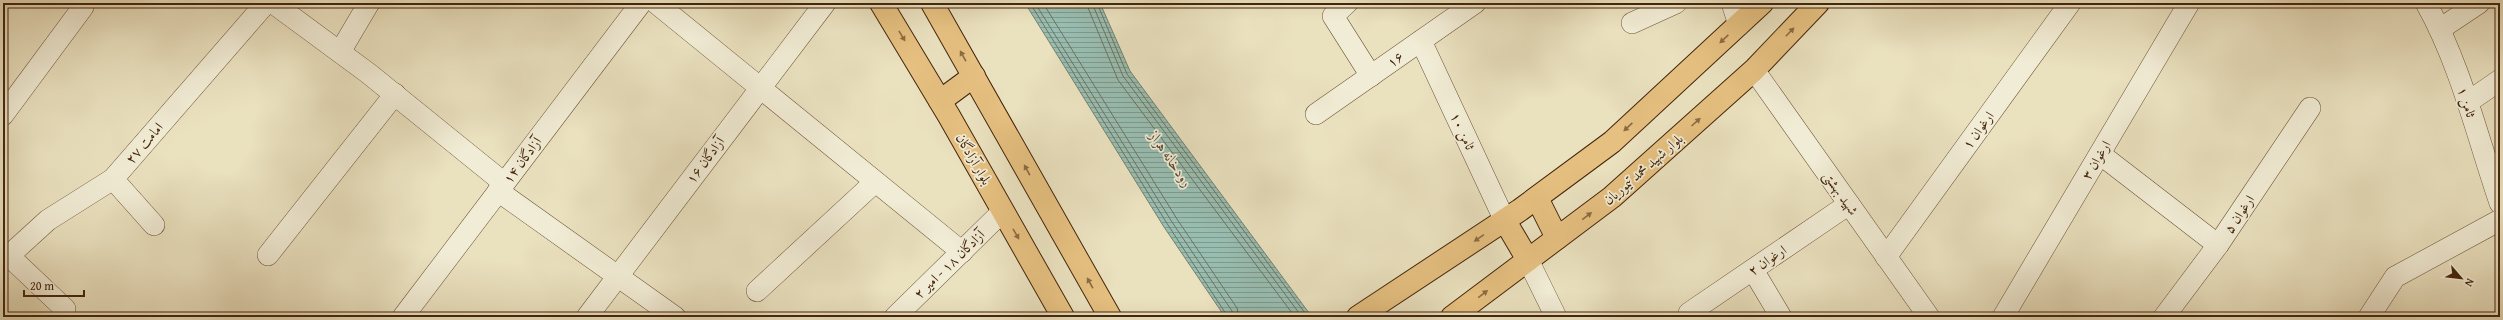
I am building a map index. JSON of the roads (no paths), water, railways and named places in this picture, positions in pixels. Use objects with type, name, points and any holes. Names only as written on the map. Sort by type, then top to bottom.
[{"type":"main road","name":"بلوار آزادگان","points":[[882,3],[1064,317]]},
{"type":"main road","points":[[932,3],[1110,317]]},
{"type":"main road","points":[[1358,317],[1505,221],[1612,142],[1762,3]]},
{"type":"main road","name":"بلوار شهید محمد تیموریان","points":[[1452,317],[1612,197],[1754,70],[1818,3]]},
{"type":"main road","points":[[940,101],[974,76]]},
{"type":"main road","points":[[1537,198],[1557,238]]},
{"type":"main road","points":[[1505,221],[1528,260]]},
{"type":"street","name":"امامت ۲۷","points":[[6,259],[48,220],[113,178],[266,3]]},
{"type":"street","points":[[273,3],[395,94],[501,187],[617,276],[675,317]]},
{"type":"street","points":[[340,52],[369,3]]},
{"type":"street","name":"آزادگان ۱۴","points":[[403,317],[641,3]]},
{"type":"street","points":[[656,3],[962,252]]},
{"type":"street","name":"آزادگان ۱۶","points":[[587,317],[825,3]]},
{"type":"street","points":[[1347,3],[1333,16],[1371,76]]},
{"type":"street","name":"۱۶","points":[[1316,114],[1475,3]]},
{"type":"street","points":[[1632,23],[1676,3]]},
{"type":"street","points":[[1732,3],[1739,25]]},
{"type":"street","name":"ارغوان ۱","points":[[1886,257],[2070,3]]},
{"type":"street","name":"ارغوان ۳","points":[[2003,317],[2189,3]]},
{"type":"street","name":"ثامن ۱","points":[[2426,3],[2440,29],[2468,102],[2479,143],[2500,203]]},
{"type":"street","points":[[2440,29],[2479,3]]},
{"type":"street","points":[[5,108],[83,7]]},
{"type":"street","name":"ثامن ۱۰","points":[[1421,41],[1505,221]]},
{"type":"street","name":"شهید بهشتی","points":[[1754,70],[1928,317]]},
{"type":"street","points":[[2468,102],[2500,80]]},
{"type":"street","points":[[268,255],[395,94]]},
{"type":"street","name":"ارغوان ۵","points":[[2164,317],[2218,245],[2310,108]]},
{"type":"street","points":[[2100,154],[2218,245]]},
{"type":"street","points":[[113,178],[154,225]]},
{"type":"street","points":[[756,291],[875,182]]},
{"type":"street","name":"ارغوان ۲","points":[[1691,317],[1689,313],[1849,204]]},
{"type":"street","name":"آزادگان ۱۸ - امیر ۲","points":[[895,317],[1003,211]]},
{"type":"street","points":[[2369,317],[2396,277],[2500,220]]},
{"type":"street","points":[[6,259],[65,309]]},
{"type":"street","points":[[1528,260],[1556,317]]},
{"type":"street","points":[[1753,270],[1781,317]]},
{"type":"water","name":"رودخانه هراز","points":[[1025,3],[1100,3],[1130,71],[1312,317],[1225,317],[1164,227]]}]
